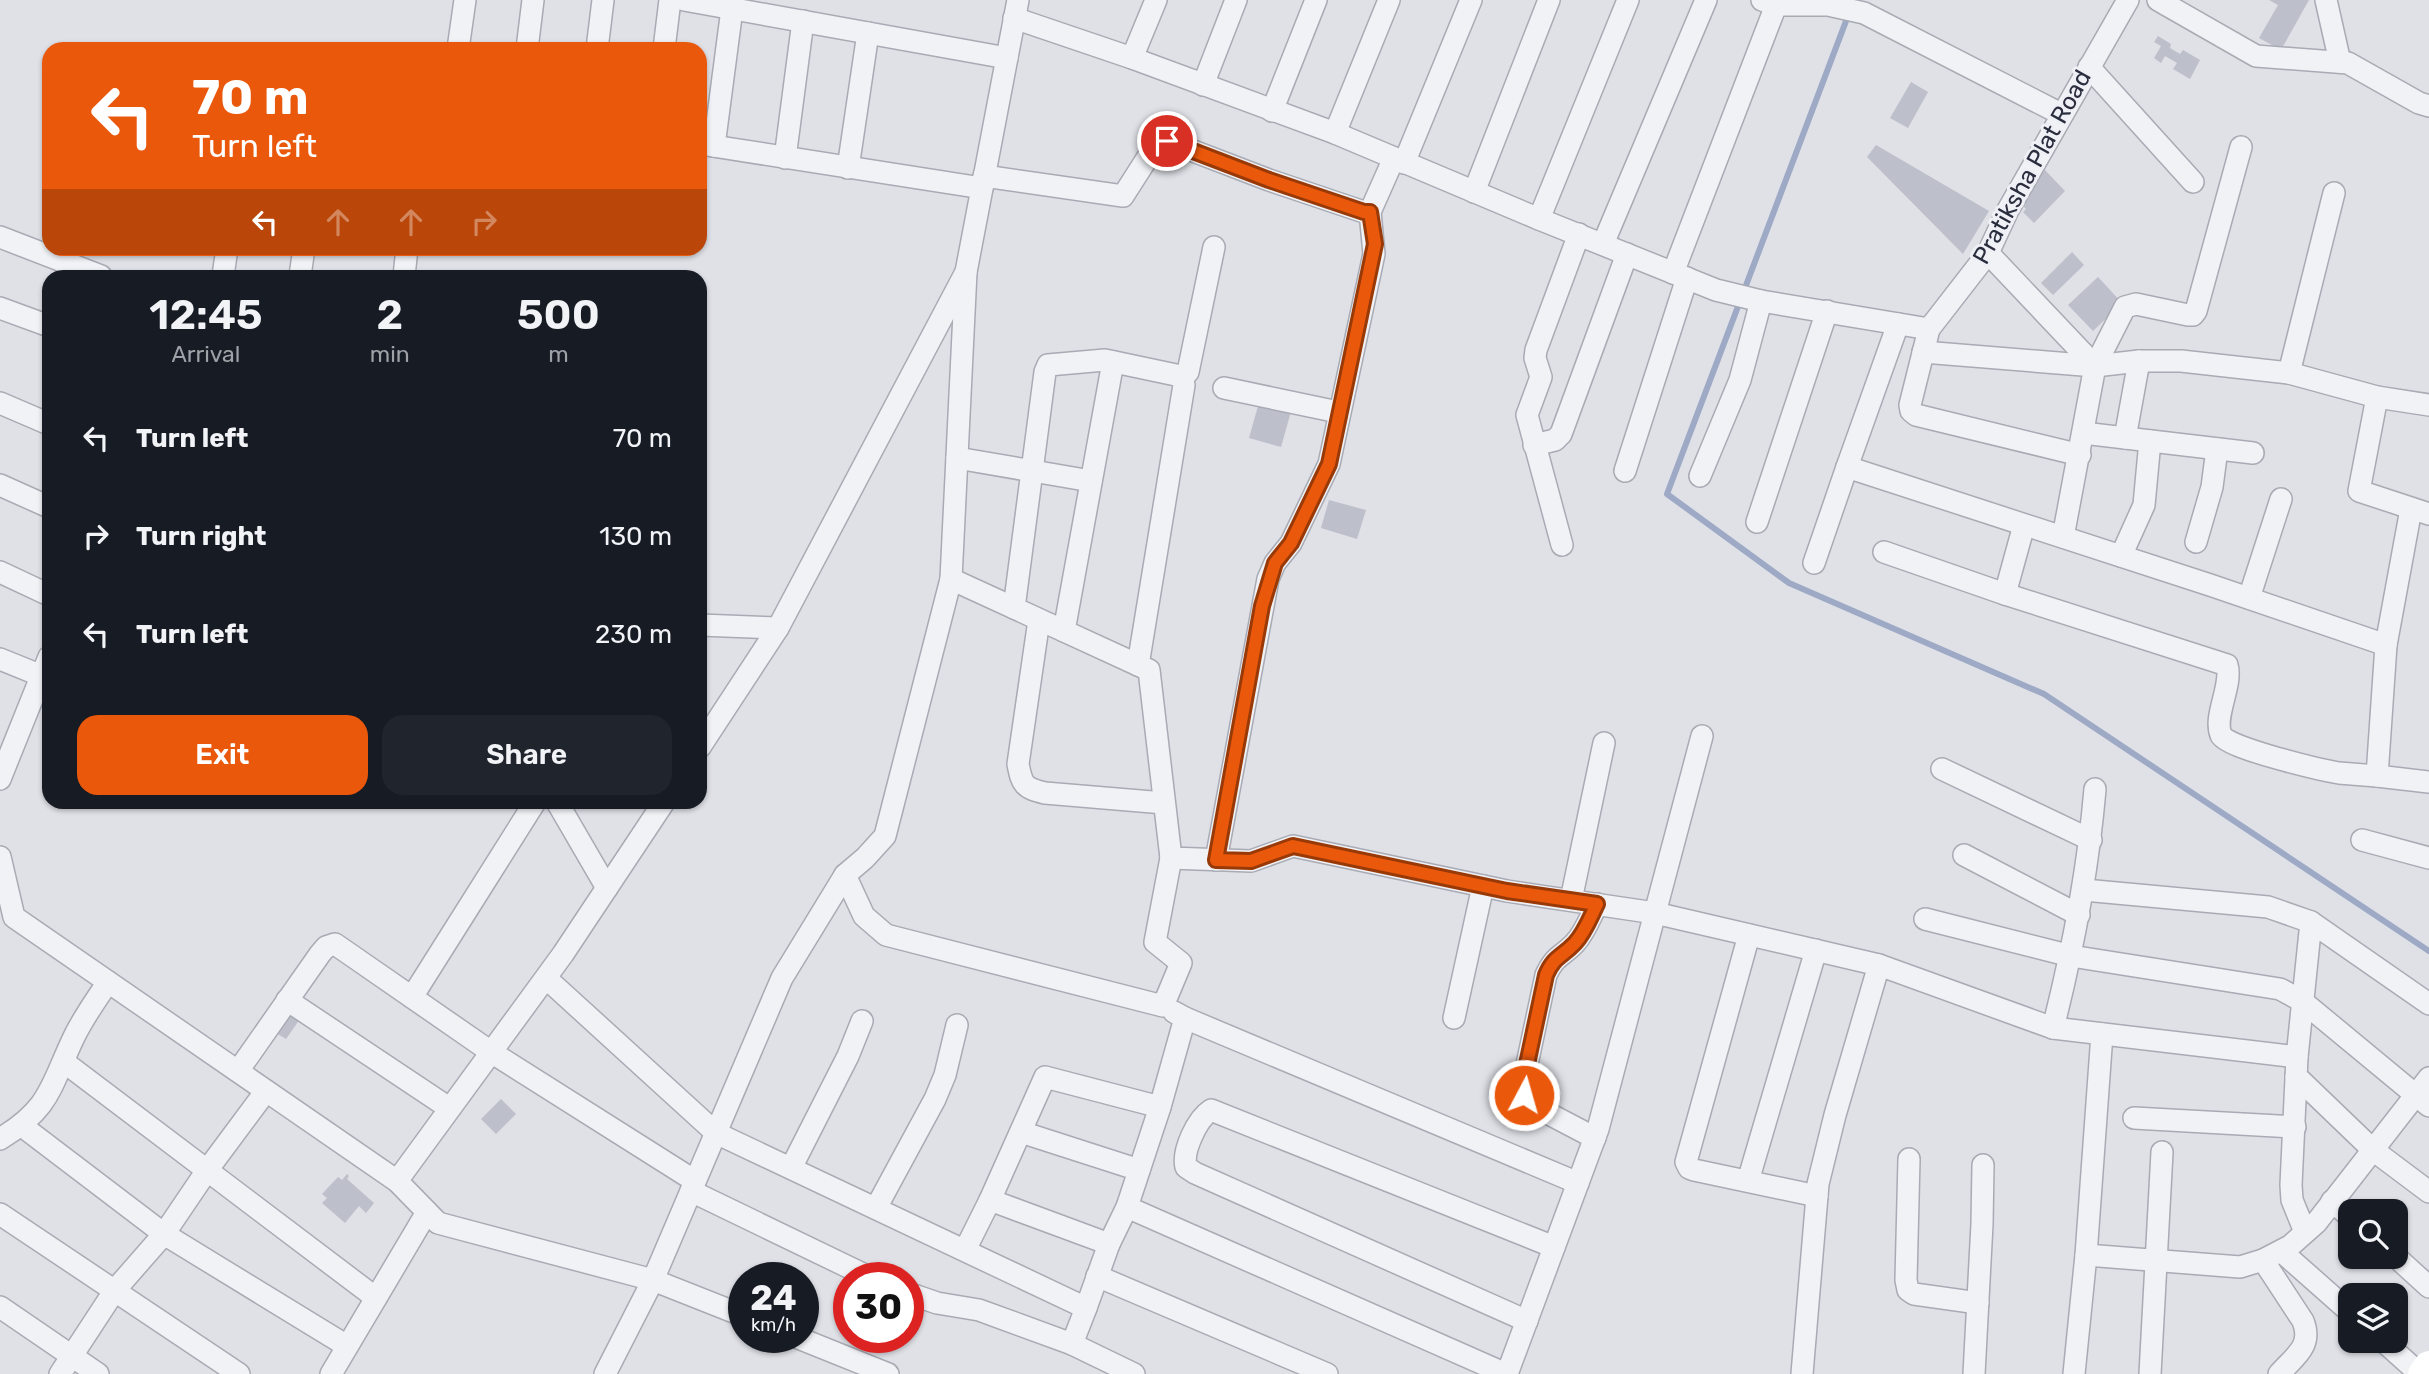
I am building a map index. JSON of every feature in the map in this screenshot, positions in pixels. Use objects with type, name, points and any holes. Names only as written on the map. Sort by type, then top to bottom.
[{"type":"main road","points":[[2421,1374],[2429,1366]]},
{"type":"street","points":[[459,42],[465,0]]},
{"type":"street","points":[[528,42],[533,0]]},
{"type":"street","points":[[598,42],[603,0]]},
{"type":"street","points":[[665,42],[670,0]]},
{"type":"street","points":[[684,0],[726,5],[1007,58]]},
{"type":"street","points":[[1132,58],[1156,0]]},
{"type":"street","points":[[1203,85],[1236,0]]},
{"type":"street","points":[[1272,111],[1316,0]]},
{"type":"street","points":[[1335,133],[1389,0]]},
{"type":"street","points":[[1216,860],[1268,579],[1275,563],[1291,543],[1326,474],[1374,254],[1370,212],[1399,161],[1471,0]]},
{"type":"street","points":[[1474,192],[1549,0]]},
{"type":"street","points":[[1539,219],[1628,0]]},
{"type":"street","points":[[1603,244],[1706,0]]},
{"type":"street","name":"Pratiksha Plat Road","points":[[1929,329],[1988,253],[2008,210],[2128,0]]},
{"type":"street","points":[[2158,0],[2256,56],[2340,62],[2356,66],[2419,103],[2429,106]]},
{"type":"street","points":[[2326,0],[2340,62]]},
{"type":"street","points":[[1625,471],[1680,275],[1772,2],[1828,5],[1864,12],[2062,114]]},
{"type":"street","points":[[726,5],[707,145],[848,167],[1123,196],[1155,146],[1167,141],[1269,180],[1370,212]]},
{"type":"street","points":[[605,1374],[653,1279],[782,978],[845,875],[885,836],[951,579],[965,272],[1016,9],[1132,58],[1335,133],[1716,290],[1929,329],[1910,405],[1911,411],[1916,415],[2080,455]]},
{"type":"street","points":[[785,158],[803,21]]},
{"type":"street","points":[[848,167],[868,33]]},
{"type":"street","points":[[2089,67],[2193,182]]},
{"type":"street","points":[[2063,537],[2095,366],[2124,307],[2136,304],[2193,315],[2241,147]]},
{"type":"street","points":[[2289,373],[2334,194]]},
{"type":"street","points":[[1562,545],[1527,415],[1541,377],[1535,358],[1536,350],[1579,234]]},
{"type":"street","points":[[0,237],[42,253]]},
{"type":"street","points":[[1182,379],[1188,372],[1214,247]]},
{"type":"street","points":[[1988,253],[2095,366]]},
{"type":"street","points":[[1534,445],[1555,440],[1562,435],[1627,254]]},
{"type":"street","points":[[49,256],[85,270]]},
{"type":"street","points":[[707,736],[778,628],[965,272]]},
{"type":"street","points":[[1700,476],[1738,387],[1754,299]]},
{"type":"street","points":[[0,308],[42,323]]},
{"type":"street","points":[[1757,522],[1827,311]]},
{"type":"street","points":[[1814,563],[1898,324]]},
{"type":"street","points":[[1923,352],[2095,366],[2139,361],[2181,361],[2289,373],[2377,397],[2429,405]]},
{"type":"street","points":[[1014,608],[1045,372],[1048,366],[1098,360],[1176,375],[1182,379],[1184,385],[1138,665]]},
{"type":"street","points":[[2125,438],[2139,361]]},
{"type":"street","points":[[1064,631],[1113,362]]},
{"type":"street","points":[[1224,388],[1338,412]]},
{"type":"street","points":[[2377,397],[2359,491],[2420,512],[2386,645],[2377,776]]},
{"type":"street","points":[[0,403],[42,421]]},
{"type":"street","points":[[2083,433],[2253,453]]},
{"type":"street","points":[[2121,556],[2144,505],[2150,441]]},
{"type":"street","points":[[2196,542],[2212,486],[2217,449]]},
{"type":"street","points":[[957,458],[1091,481]]},
{"type":"street","points":[[1847,467],[2386,645]]},
{"type":"street","points":[[0,485],[42,504]]},
{"type":"street","points":[[2249,598],[2281,499]]},
{"type":"street","points":[[2005,594],[2024,525]]},
{"type":"street","points":[[1884,552],[2227,665],[2229,675],[2220,727],[2221,736],[2241,748],[2336,772],[2429,782]]},
{"type":"street","points":[[0,572],[42,592]]},
{"type":"street","points":[[951,579],[1149,670],[1171,858],[1155,942],[1181,963],[1163,1006]]},
{"type":"street","points":[[1039,620],[1018,764],[1022,782],[1031,789],[1045,793],[1164,803]]},
{"type":"street","points":[[707,625],[778,628]]},
{"type":"street","points":[[0,659],[42,666]]},
{"type":"street","points":[[0,779],[7,740],[42,672]]},
{"type":"street","points":[[1127,1207],[1507,1374],[1595,1138],[1702,736]]},
{"type":"street","points":[[1571,901],[1604,743]]},
{"type":"street","points":[[1942,769],[2091,840]]},
{"type":"street","points":[[2053,1028],[2084,890],[2095,789]]},
{"type":"street","points":[[412,997],[531,809]]},
{"type":"street","points":[[561,809],[607,888]]},
{"type":"street","points":[[397,1181],[545,978],[659,809]]},
{"type":"street","points":[[2361,840],[2429,858]]},
{"type":"street","points":[[1171,858],[1251,861],[1293,846],[1483,886],[1655,913],[1879,965],[2053,1028],[2296,1066],[2373,1150],[2429,1192]]},
{"type":"street","points":[[1964,855],[2079,915]]},
{"type":"street","points":[[0,857],[13,917],[397,1181],[438,1223],[653,1279],[728,1309]]},
{"type":"street","points":[[845,875],[864,916],[886,935],[1163,1006],[1185,1018],[1578,1183]]},
{"type":"street","points":[[1454,1018],[1483,886]]},
{"type":"street","points":[[2084,890],[2268,906],[2311,922],[2429,1004]]},
{"type":"street","points":[[1595,1138],[1534,1106],[1524,1095],[1523,1083],[1546,975],[1552,961],[1574,944],[1584,931],[1597,904]]},
{"type":"street","points":[[1925,919],[2071,956],[2280,989],[2302,1001],[2425,1093],[2373,1150],[2316,1223],[2290,1246],[2272,1255],[2240,1267],[2086,1255]]},
{"type":"street","points":[[2305,1232],[2292,1200],[2296,1066],[2311,922]]},
{"type":"street","points":[[1749,935],[1686,1162],[1689,1168],[1694,1170],[1817,1196]]},
{"type":"street","points":[[237,1071],[320,954],[326,947],[335,944],[491,1052],[693,1186],[841,1262]]},
{"type":"street","points":[[1748,1181],[1816,950]]},
{"type":"street","points":[[1802,1374],[1817,1196],[1835,1115],[1879,965]]},
{"type":"street","points":[[545,978],[716,1133],[1086,1308]]},
{"type":"street","points":[[0,1139],[36,1114],[51,1091],[74,1036],[108,982]]},
{"type":"street","points":[[287,1000],[449,1108]]},
{"type":"street","points":[[1072,1345],[1109,1244],[1127,1207],[1160,1107],[1185,1018]]},
{"type":"street","points":[[791,1168],[843,1067],[862,1021]]},
{"type":"street","points":[[876,1208],[935,1099],[945,1075],[957,1025]]},
{"type":"street","points":[[2074,1374],[2086,1255],[2102,1034]]},
{"type":"street","points":[[64,1062],[376,1298]]},
{"type":"street","points":[[965,1250],[1045,1077],[1160,1107]]},
{"type":"street","points":[[66,1365],[115,1290],[164,1234],[266,1091]]},
{"type":"street","points":[[1527,1321],[1195,1173],[1186,1167],[1184,1157],[1202,1116],[1211,1110],[1554,1247]]},
{"type":"street","points":[[2134,1118],[2295,1127]]},
{"type":"street","points":[[22,1126],[164,1234],[347,1346]]},
{"type":"street","points":[[1021,1132],[1139,1170]]},
{"type":"street","points":[[2150,1374],[2162,1152]]},
{"type":"street","points":[[1909,1159],[1908,1290],[1914,1294],[1978,1303]]},
{"type":"street","points":[[1974,1374],[1983,1165]]},
{"type":"street","points":[[990,1200],[1109,1244]]},
{"type":"street","points":[[2332,1201],[2338,1206]]},
{"type":"street","points":[[331,1374],[428,1212]]},
{"type":"street","points":[[0,1214],[239,1374]]},
{"type":"street","points":[[2272,1255],[2338,1303]]},
{"type":"street","points":[[2272,1255],[2307,1332],[2305,1344],[2279,1374]]},
{"type":"street","points":[[2408,1268],[2429,1287]]},
{"type":"street","points":[[1097,1276],[1327,1374]]},
{"type":"street","points":[[924,1299],[979,1310],[1072,1345],[1134,1374]]},
{"type":"street","points":[[0,1307],[66,1365],[98,1374]]},
{"type":"street","points":[[819,1346],[888,1374]]},
{"type":"street","points":[[2397,1353],[2421,1374]]},
{"type":"building","points":[[2269,0],[2309,0],[2281,50],[2259,38],[2278,5]]},
{"type":"building","points":[[2158,36],[2180,54],[2183,50],[2200,60],[2190,79],[2173,69],[2177,63],[2165,56],[2161,63],[2154,58],[2161,46],[2154,42]]},
{"type":"building","points":[[1911,82],[1928,92],[1908,128],[1890,118]]},
{"type":"building","points":[[1876,145],[1989,211],[1963,254],[1867,157]]},
{"type":"building","points":[[2044,169],[2065,191],[2034,223],[2023,212],[2026,209],[2019,202],[2022,191]]},
{"type":"building","points":[[2072,252],[2084,265],[2053,295],[2041,283]]},
{"type":"building","points":[[2098,277],[2122,303],[2093,331],[2068,305]]},
{"type":"building","points":[[1260,399],[1292,408],[1281,447],[1249,438]]},
{"type":"building","points":[[1329,500],[1366,510],[1357,539],[1321,528]]},
{"type":"building","points":[[287,1006],[302,1016],[286,1039],[271,1030]]},
{"type":"building","points":[[501,1099],[516,1114],[496,1134],[481,1119]]},
{"type":"building","points":[[347,1174],[347,1179],[374,1203],[366,1213],[359,1206],[345,1223],[322,1203],[327,1198],[322,1194],[338,1177],[342,1180]]},
{"type":"waterway","points":[[1854,0],[1667,494],[1789,583],[2044,694],[2429,951]]},
{"type":"route","points":[[1167,141],[1269,180],[1370,212],[1375,244],[1326,474],[1291,543],[1275,563],[1268,579],[1216,860],[1251,861],[1293,846],[1507,891],[1597,904],[1584,931],[1574,944],[1552,961],[1546,975],[1523,1083],[1524,1095]]}]
